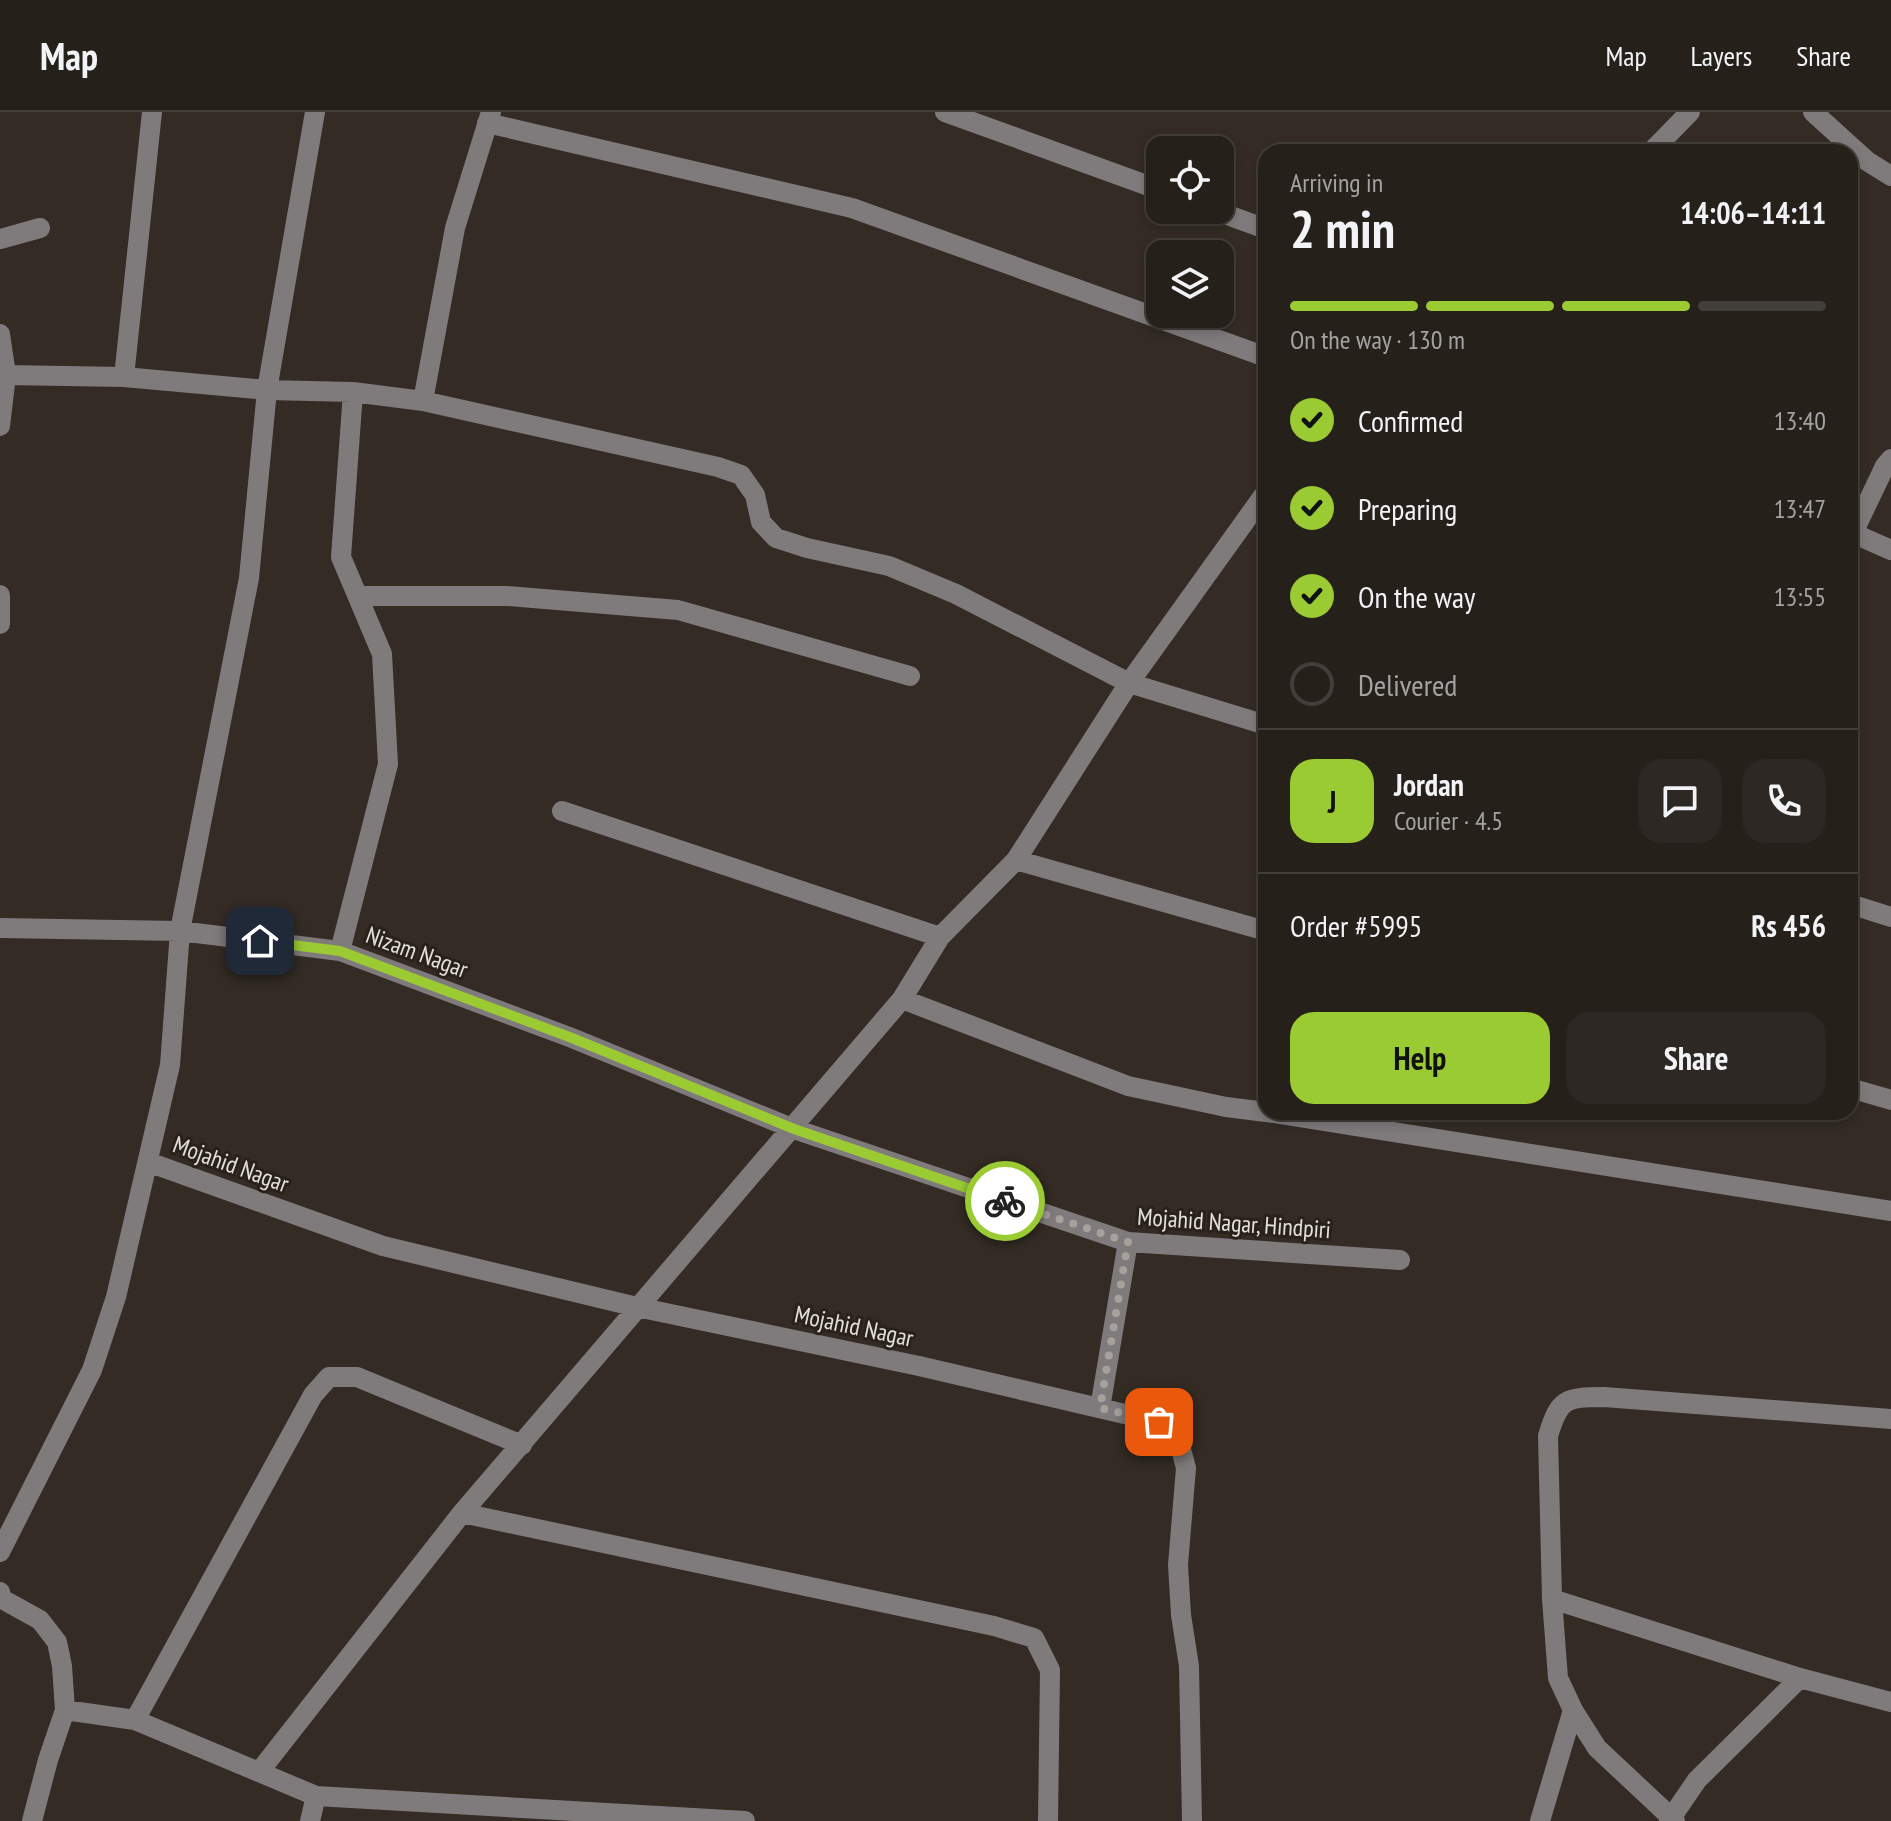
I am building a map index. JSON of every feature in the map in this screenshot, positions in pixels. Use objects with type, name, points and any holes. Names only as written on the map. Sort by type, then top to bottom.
[{"type":"street","points":[[124,377],[152,112]]},
{"type":"street","points":[[0,1552],[92,1370],[116,1297],[170,1065],[180,931],[249,578],[267,390],[315,112]]},
{"type":"street","points":[[945,112],[1146,185]]},
{"type":"street","points":[[1813,112],[1848,144]]},
{"type":"street","points":[[1658,144],[1687,113]]},
{"type":"street","points":[[423,401],[455,228],[489,118],[852,208],[1258,354]]},
{"type":"street","points":[[1858,153],[1891,176]]},
{"type":"street","points":[[1234,217],[1258,226]]},
{"type":"street","points":[[0,239],[40,228]]},
{"type":"street","points":[[0,334],[6,375],[0,426]]},
{"type":"street","points":[[6,375],[124,377],[267,390],[353,392],[423,401],[718,467],[741,475],[755,495],[761,522],[776,538],[889,566],[956,594],[1129,683],[1258,723]]},
{"type":"street","points":[[340,951],[388,764],[382,654],[341,557],[353,392]]},
{"type":"street","points":[[1858,520],[1891,459]]},
{"type":"street","points":[[259,1772],[462,1513],[794,1129],[902,999],[940,937],[1016,860],[1129,683],[1258,503]]},
{"type":"street","points":[[1858,535],[1891,550]]},
{"type":"street","points":[[0,595],[0,624]]},
{"type":"street","points":[[358,596],[507,596],[678,610],[910,676]]},
{"type":"street","points":[[562,811],[940,937]]},
{"type":"street","points":[[1016,860],[1258,929]]},
{"type":"street","points":[[1858,907],[1891,917]]},
{"type":"street","name":"Nizam Nagar","points":[[0,928],[180,931],[340,951],[572,1038],[794,1129]]},
{"type":"street","points":[[902,999],[1128,1086],[1258,1111]]},
{"type":"street","points":[[1858,1090],[1891,1100]]},
{"type":"street","points":[[1317,1120],[1891,1211]]},
{"type":"street","name":"Mojahid Nagar, Hindpiri","points":[[794,1129],[1128,1242],[1400,1260]]},
{"type":"street","name":"Mojahid Nagar","points":[[148,1162],[383,1246],[637,1307],[919,1366],[1159,1422],[1178,1438],[1186,1468],[1178,1565],[1181,1615],[1189,1666],[1192,1821]]},
{"type":"street","points":[[1100,1408],[1128,1242]]},
{"type":"street","points":[[135,1720],[313,1395],[329,1377],[357,1377],[522,1445]]},
{"type":"street","points":[[1800,1678],[1697,1780],[1672,1820],[1597,1748],[1573,1710],[1558,1678],[1552,1599],[1548,1436],[1556,1411],[1574,1397],[1604,1397],[1891,1419]]},
{"type":"street","points":[[462,1513],[994,1626],[1034,1638],[1050,1670],[1048,1821]]},
{"type":"street","points":[[0,1592],[2,1599],[40,1620],[57,1642],[62,1666],[65,1710],[32,1821]]},
{"type":"street","points":[[1552,1599],[1800,1678],[1891,1702]]},
{"type":"street","points":[[65,1710],[135,1720],[316,1796],[745,1821]]},
{"type":"street","points":[[1540,1821],[1573,1710]]},
{"type":"street","points":[[310,1821],[316,1796]]},
{"type":"way so far","points":[[1005,1201],[1128,1242],[1100,1408],[1159,1422]]},
{"type":"route","points":[[260,941],[340,951],[572,1038],[794,1129],[1005,1201]]}]
